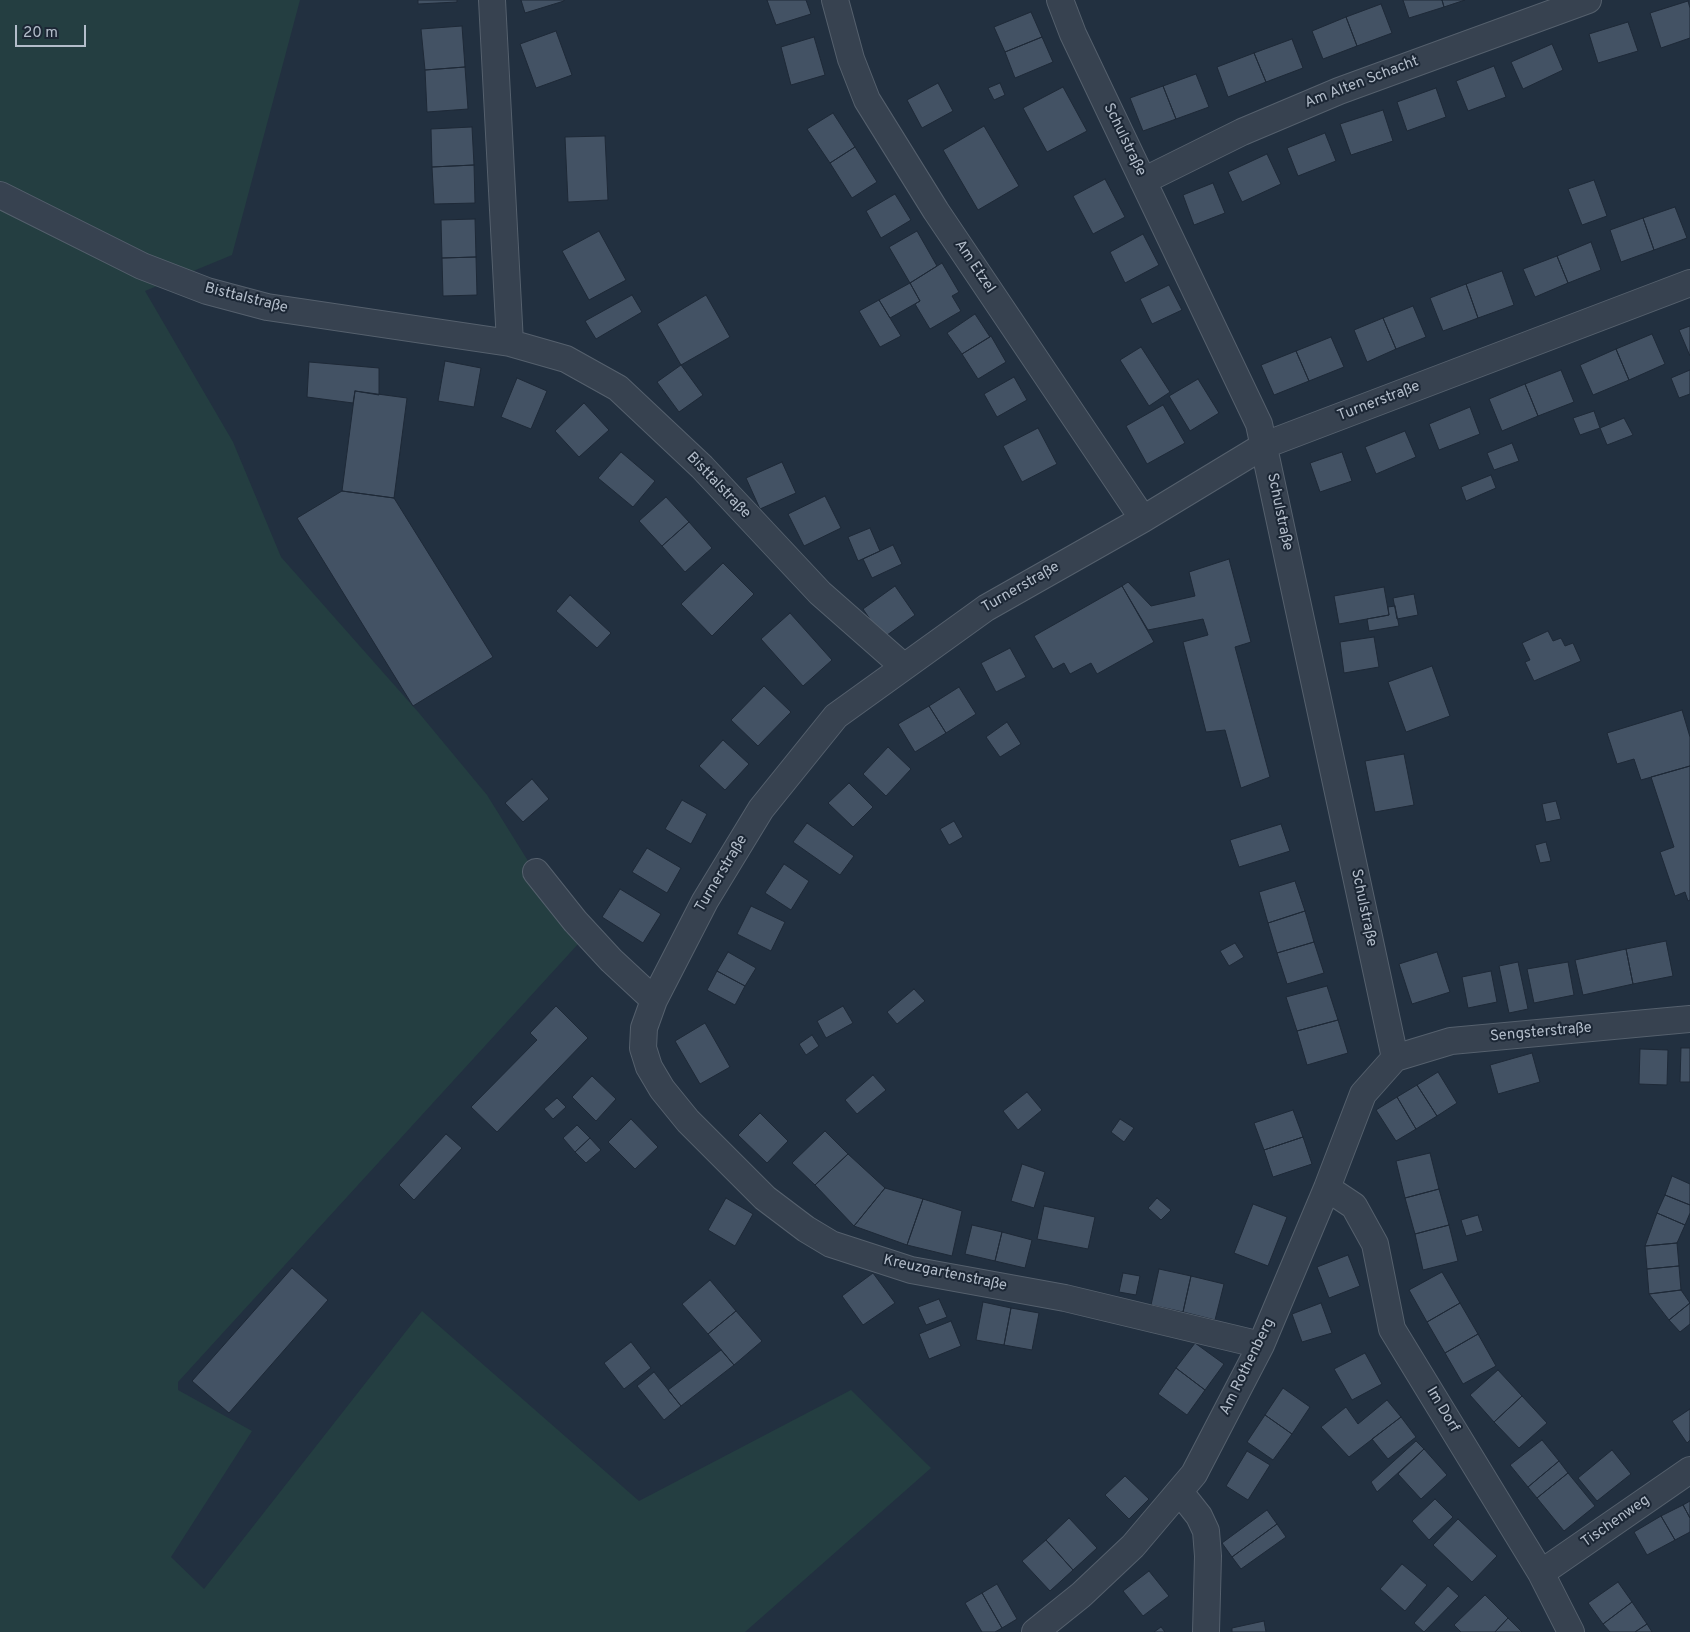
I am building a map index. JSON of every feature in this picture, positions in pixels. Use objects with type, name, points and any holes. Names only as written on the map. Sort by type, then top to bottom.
[{"type":"street","points":[[492,0],[510,343]]},
{"type":"street","name":"Am Etzel","points":[[835,0],[851,59],[867,100],[936,211],[1143,519]]},
{"type":"street","name":"Schulstraße","points":[[1060,0],[1073,34],[1249,398],[1265,445],[1395,1058]]},
{"type":"street","name":"Am Alten Schacht","points":[[1143,181],[1242,132],[1339,91],[1588,0]]},
{"type":"street","name":"Bisttalstraße","points":[[0,195],[142,266],[207,292],[266,307],[510,343],[566,358],[618,388],[702,467],[820,594],[903,666]]},
{"type":"street","name":"Turnerstraße","points":[[654,1000],[705,901],[761,809],[836,716],[986,608],[1143,519],[1265,445],[1690,283]]},
{"type":"street","points":[[536,872],[581,928],[611,960],[654,1000]]},
{"type":"street","name":"Kreuzgartenstraße","points":[[654,1000],[644,1028],[643,1048],[649,1067],[662,1089],[688,1121],[765,1198],[806,1229],[832,1244],[911,1270],[1064,1298],[1261,1345]]},
{"type":"street","name":"Sengsterstraße","points":[[1395,1058],[1451,1041],[1690,1019]]},
{"type":"street","name":"Am Rothenberg","points":[[1034,1632],[1108,1570],[1133,1546],[1194,1474],[1261,1345],[1328,1188],[1363,1094],[1395,1058]]},
{"type":"street","name":"Im Dorf","points":[[1328,1188],[1354,1206],[1375,1244],[1392,1329],[1541,1573],[1571,1632]]},
{"type":"street","name":"Tischenweg","points":[[1541,1573],[1690,1470]]},
{"type":"street","points":[[1180,1492],[1199,1516],[1206,1531],[1208,1556],[1206,1632]]},
{"type":"green space","points":[[0,0],[300,0],[232,255],[145,291],[233,442],[281,557],[419,713],[487,795],[579,943],[178,1382],[178,1390],[252,1431],[171,1557],[204,1589],[422,1311],[639,1501],[851,1390],[931,1468],[745,1632],[0,1632]]},
{"type":"building","points":[[418,0],[457,0],[457,2],[418,4]]},
{"type":"building","points":[[521,0],[564,0],[564,1],[525,13]]},
{"type":"building","points":[[767,0],[806,0],[811,14],[776,25]]},
{"type":"building","points":[[1403,0],[1442,0],[1444,7],[1409,18]]},
{"type":"building","points":[[1442,0],[1465,0],[1444,7]]},
{"type":"building","points":[[1688,1],[1690,8],[1690,38],[1661,48],[1650,13]]},
{"type":"building","points":[[1381,4],[1392,33],[1357,46],[1346,17]]},
{"type":"building","points":[[1031,12],[1042,37],[1005,52],[994,27]]},
{"type":"building","points":[[1346,17],[1357,46],[1323,59],[1312,31]]},
{"type":"building","points":[[1628,22],[1638,51],[1598,63],[1589,34]]},
{"type":"building","points":[[462,26],[465,67],[425,70],[421,29]]},
{"type":"building","points":[[556,31],[572,75],[536,88],[520,44]]},
{"type":"building","points":[[814,37],[825,75],[791,85],[781,47]]},
{"type":"building","points":[[1042,37],[1053,62],[1015,78],[1005,52]]},
{"type":"building","points":[[1292,39],[1303,68],[1266,82],[1254,53]]},
{"type":"building","points":[[1552,44],[1563,70],[1523,89],[1511,62]]},
{"type":"building","points":[[1254,53],[1266,82],[1228,97],[1217,67]]},
{"type":"building","points":[[1494,66],[1506,97],[1468,111],[1456,81]]},
{"type":"building","points":[[465,67],[468,109],[427,112],[425,70]]},
{"type":"building","points":[[1196,74],[1209,107],[1176,119],[1163,86]]},
{"type":"building","points":[[938,83],[953,111],[922,128],[907,100]]},
{"type":"building","points":[[1000,83],[1005,95],[994,100],[988,88]]},
{"type":"building","points":[[1163,86],[1176,119],[1143,131],[1130,98]]},
{"type":"building","points":[[1063,87],[1087,131],[1047,152],[1023,108]]},
{"type":"building","points":[[1436,88],[1446,117],[1407,131],[1397,102]]},
{"type":"building","points":[[1383,110],[1393,141],[1351,155],[1340,124]]},
{"type":"building","points":[[833,113],[855,147],[830,163],[807,129]]},
{"type":"building","points":[[984,126],[1019,186],[978,210],[943,150]]},
{"type":"building","points":[[472,127],[474,165],[432,167],[431,129]]},
{"type":"building","points":[[1325,133],[1336,161],[1298,176],[1287,148]]},
{"type":"building","points":[[605,136],[608,200],[568,202],[565,137]]},
{"type":"building","points":[[855,147],[877,182],[852,198],[830,163]]},
{"type":"building","points":[[1267,154],[1281,184],[1242,202],[1228,172]]},
{"type":"building","points":[[474,165],[475,203],[434,204],[432,167]]},
{"type":"building","points":[[1105,179],[1125,217],[1093,234],[1073,196]]},
{"type":"building","points":[[1594,180],[1607,216],[1582,225],[1568,189]]},
{"type":"building","points":[[1213,183],[1225,213],[1194,225],[1183,195]]},
{"type":"building","points":[[895,194],[911,220],[881,238],[866,211]]},
{"type":"building","points":[[1675,207],[1687,238],[1654,250],[1643,218]]},
{"type":"building","points":[[1643,218],[1654,250],[1621,262],[1610,230]]},
{"type":"building","points":[[475,219],[476,257],[442,258],[441,220]]},
{"type":"building","points":[[599,231],[626,280],[589,300],[562,251]]},
{"type":"building","points":[[917,231],[937,266],[910,283],[889,247]]},
{"type":"building","points":[[1143,234],[1159,265],[1125,283],[1110,252]]},
{"type":"building","points":[[1591,242],[1601,270],[1568,283],[1557,256]]},
{"type":"building","points":[[1557,256],[1568,283],[1535,297],[1523,269]]},
{"type":"building","points":[[476,257],[477,295],[443,296],[442,258]]},
{"type":"building","points":[[942,263],[959,292],[952,296],[961,311],[930,329],[915,304],[920,301],[910,283]]},
{"type":"building","points":[[1502,271],[1514,305],[1478,318],[1466,284]]},
{"type":"building","points":[[910,283],[920,301],[890,318],[879,300]]},
{"type":"building","points":[[1466,284],[1478,318],[1443,331],[1430,298]]},
{"type":"building","points":[[1169,285],[1182,310],[1152,324],[1140,299]]},
{"type":"building","points":[[632,295],[642,312],[596,339],[585,321]]},
{"type":"building","points":[[706,295],[730,337],[681,365],[657,324]]},
{"type":"building","points":[[879,300],[901,336],[880,347],[859,311]]},
{"type":"building","points":[[1413,306],[1426,337],[1396,349],[1383,318]]},
{"type":"building","points":[[975,314],[990,337],[962,354],[947,333]]},
{"type":"building","points":[[1383,318],[1396,349],[1367,362],[1354,330]]},
{"type":"building","points":[[1690,326],[1690,356],[1679,330]]},
{"type":"building","points":[[1652,334],[1665,364],[1629,380],[1616,349]]},
{"type":"building","points":[[991,336],[1006,362],[978,379],[962,354]]},
{"type":"building","points":[[1331,337],[1344,367],[1309,381],[1296,351]]},
{"type":"building","points":[[1141,347],[1170,392],[1149,406],[1120,360]]},
{"type":"building","points":[[1616,349],[1629,380],[1593,395],[1580,365]]},
{"type":"building","points":[[1296,351],[1309,381],[1274,395],[1261,365]]},
{"type":"building","points":[[445,361],[481,368],[474,407],[438,401]]},
{"type":"building","points":[[309,362],[379,368],[379,395],[355,391],[353,403],[307,397]]},
{"type":"building","points":[[681,365],[703,395],[679,412],[657,382]]},
{"type":"building","points":[[1561,370],[1574,402],[1538,416],[1525,384]]},
{"type":"building","points":[[1690,370],[1690,394],[1679,398],[1671,378]]},
{"type":"building","points":[[1014,377],[1027,400],[997,417],[984,394]]},
{"type":"building","points":[[517,378],[547,391],[531,429],[501,417]]},
{"type":"building","points":[[1198,379],[1219,413],[1190,431],[1169,396]]},
{"type":"building","points":[[1525,384],[1538,416],[1502,431],[1489,399]]},
{"type":"building","points":[[355,391],[407,398],[394,498],[342,491]]},
{"type":"building","points":[[584,403],[609,430],[579,457],[555,431]]},
{"type":"building","points":[[1163,405],[1185,443],[1147,464],[1126,426]]},
{"type":"building","points":[[1470,407],[1480,434],[1439,450],[1429,424]]},
{"type":"building","points":[[1594,411],[1600,428],[1580,435],[1573,418]]},
{"type":"building","points":[[1624,418],[1633,435],[1607,445],[1600,428]]},
{"type":"building","points":[[1038,428],[1057,464],[1022,482],[1003,446]]},
{"type":"building","points":[[1405,431],[1416,457],[1376,474],[1365,447]]},
{"type":"building","points":[[1512,443],[1519,461],[1494,470],[1487,453]]},
{"type":"building","points":[[621,452],[655,481],[633,507],[598,478]]},
{"type":"building","points":[[1342,452],[1352,481],[1320,492],[1310,463]]},
{"type":"building","points":[[782,462],[796,493],[760,509],[746,478]]},
{"type":"building","points":[[1491,475],[1496,488],[1466,501],[1461,487]]},
{"type":"building","points":[[342,491],[394,498],[493,657],[413,706],[297,518]]},
{"type":"building","points":[[825,496],[841,528],[804,546],[788,514]]},
{"type":"building","points":[[666,497],[689,522],[662,546],[639,521]]},
{"type":"building","points":[[689,522],[712,548],[685,572],[662,546]]},
{"type":"building","points":[[870,528],[880,551],[858,561],[848,537]]},
{"type":"building","points":[[893,545],[902,564],[872,578],[863,559]]},
{"type":"building","points":[[1229,559],[1251,642],[1235,647],[1270,777],[1241,788],[1225,730],[1206,732],[1183,642],[1208,635],[1203,619],[1148,630],[1122,586],[1128,582],[1151,606],[1195,596],[1189,572]]},
{"type":"building","points":[[723,563],[754,594],[712,636],[681,604]]},
{"type":"building","points":[[895,586],[915,615],[883,638],[863,609]]},
{"type":"building","points":[[1122,586],[1154,642],[1097,674],[1091,663],[1070,674],[1064,663],[1053,669],[1034,636]]},
{"type":"building","points":[[1384,587],[1389,615],[1339,624],[1334,596]]},
{"type":"building","points":[[1414,594],[1418,615],[1397,619],[1393,598]]},
{"type":"building","points":[[570,595],[611,633],[597,648],[556,611]]},
{"type":"building","points":[[1395,606],[1399,626],[1369,631],[1367,619],[1389,615],[1388,607]]},
{"type":"building","points":[[790,613],[832,660],[803,686],[761,639]]},
{"type":"building","points":[[1548,631],[1553,641],[1561,638],[1565,646],[1573,643],[1581,661],[1534,681],[1525,662],[1530,660],[1522,643]]},
{"type":"building","points":[[1374,637],[1379,667],[1344,673],[1340,642]]},
{"type":"building","points":[[1010,648],[1026,677],[996,692],[981,663]]},
{"type":"building","points":[[1432,666],[1450,716],[1406,732],[1388,682]]},
{"type":"building","points":[[764,686],[791,712],[758,746],[731,720]]},
{"type":"building","points":[[959,687],[976,714],[946,733],[929,706]]},
{"type":"building","points":[[929,706],[946,733],[915,752],[898,724]]},
{"type":"building","points":[[1682,710],[1690,737],[1690,766],[1641,780],[1634,759],[1617,764],[1607,733]]},
{"type":"building","points":[[1007,722],[1021,744],[1000,757],[986,737]]},
{"type":"building","points":[[723,740],[749,764],[725,790],[699,766]]},
{"type":"building","points":[[888,747],[911,769],[886,796],[863,774]]},
{"type":"building","points":[[1404,754],[1414,805],[1375,812],[1365,761]]},
{"type":"building","points":[[1690,766],[1690,900],[1688,901],[1685,892],[1675,896],[1660,852],[1674,847],[1651,777]]},
{"type":"building","points":[[532,779],[549,799],[523,822],[505,803]]},
{"type":"building","points":[[849,783],[873,807],[853,827],[828,803]]},
{"type":"building","points":[[682,800],[707,814],[691,844],[665,829]]},
{"type":"building","points":[[1556,801],[1561,819],[1546,822],[1542,804]]},
{"type":"building","points":[[954,821],[963,837],[949,845],[940,829]]},
{"type":"building","points":[[807,823],[854,856],[840,875],[793,842]]},
{"type":"building","points":[[1281,824],[1290,851],[1239,867],[1230,840]]},
{"type":"building","points":[[1546,842],[1551,861],[1540,863],[1535,845]]},
{"type":"building","points":[[647,848],[681,868],[667,893],[632,872]]},
{"type":"building","points":[[784,864],[809,881],[791,910],[765,893]]},
{"type":"building","points":[[1295,881],[1305,911],[1268,923],[1259,892]]},
{"type":"building","points":[[620,889],[661,914],[643,943],[602,917]]},
{"type":"building","points":[[751,906],[785,922],[771,951],[737,934]]},
{"type":"building","points":[[1305,911],[1314,942],[1277,953],[1268,923]]},
{"type":"building","points":[[1666,941],[1673,976],[1633,984],[1626,949]]},
{"type":"building","points":[[1314,942],[1324,973],[1287,984],[1277,953]]},
{"type":"building","points":[[1235,943],[1244,957],[1229,966],[1220,951]]},
{"type":"building","points":[[1626,949],[1633,984],[1583,995],[1575,960]]},
{"type":"building","points":[[728,952],[756,968],[745,986],[717,971]]},
{"type":"building","points":[[1437,952],[1450,992],[1412,1004],[1399,964]]},
{"type":"building","points":[[1518,962],[1528,1009],[1509,1013],[1499,966]]},
{"type":"building","points":[[1568,962],[1574,995],[1534,1003],[1527,969]]},
{"type":"building","points":[[717,971],[745,986],[735,1005],[707,990]]},
{"type":"building","points":[[1491,971],[1497,1002],[1468,1008],[1462,977]]},
{"type":"building","points":[[1327,986],[1338,1020],[1297,1031],[1286,997]]},
{"type":"building","points":[[914,989],[925,1001],[897,1024],[887,1012]]},
{"type":"building","points":[[556,1006],[588,1038],[497,1132],[471,1107],[537,1040],[530,1033]]},
{"type":"building","points":[[843,1006],[853,1023],[826,1038],[817,1021]]},
{"type":"building","points":[[1338,1020],[1348,1053],[1307,1065],[1297,1031]]},
{"type":"building","points":[[705,1023],[730,1067],[700,1084],[675,1041]]},
{"type":"building","points":[[812,1035],[819,1046],[806,1055],[799,1044]]},
{"type":"building","points":[[1681,1048],[1690,1048],[1690,1082],[1680,1082]]},
{"type":"building","points":[[1640,1049],[1668,1050],[1667,1085],[1639,1084]]},
{"type":"building","points":[[1532,1053],[1540,1082],[1498,1094],[1490,1065]]},
{"type":"building","points":[[1438,1072],[1457,1103],[1437,1116],[1417,1085]]},
{"type":"building","points":[[873,1075],[886,1090],[857,1114],[845,1100]]},
{"type":"building","points":[[592,1076],[616,1099],[596,1121],[572,1097]]},
{"type":"building","points":[[1417,1085],[1437,1116],[1416,1129],[1397,1097]]},
{"type":"building","points":[[1027,1092],[1042,1110],[1018,1130],[1003,1111]]},
{"type":"building","points":[[1397,1097],[1416,1129],[1396,1141],[1376,1110]]},
{"type":"building","points":[[557,1098],[566,1107],[553,1119],[544,1109]]},
{"type":"building","points":[[1293,1110],[1303,1137],[1264,1150],[1254,1123]]},
{"type":"building","points":[[760,1113],[788,1141],[767,1163],[738,1135]]},
{"type":"building","points":[[631,1119],[658,1147],[635,1169],[608,1142]]},
{"type":"building","points":[[1120,1119],[1134,1128],[1124,1142],[1111,1132]]},
{"type":"building","points":[[577,1125],[590,1138],[575,1152],[563,1138]]},
{"type":"building","points":[[825,1131],[848,1154],[815,1185],[792,1163]]},
{"type":"building","points":[[446,1134],[462,1148],[414,1200],[399,1185]]},
{"type":"building","points":[[1303,1137],[1312,1164],[1273,1177],[1264,1150]]},
{"type":"building","points":[[590,1138],[601,1150],[586,1163],[575,1152]]},
{"type":"building","points":[[1430,1153],[1439,1189],[1405,1198],[1396,1161]]},
{"type":"building","points":[[848,1154],[885,1188],[854,1226],[815,1185]]},
{"type":"building","points":[[1022,1164],[1045,1172],[1034,1208],[1011,1201]]},
{"type":"building","points":[[1672,1176],[1690,1184],[1690,1205],[1665,1195]]},
{"type":"building","points":[[885,1188],[923,1199],[907,1245],[854,1226]]},
{"type":"building","points":[[1439,1189],[1449,1225],[1415,1234],[1405,1198]]},
{"type":"building","points":[[1665,1195],[1690,1205],[1690,1213],[1685,1225],[1657,1213]]},
{"type":"building","points":[[726,1198],[753,1214],[735,1246],[708,1230]]},
{"type":"building","points":[[1157,1198],[1171,1210],[1161,1220],[1148,1208]]},
{"type":"building","points":[[923,1199],[962,1211],[952,1256],[907,1245]]},
{"type":"building","points":[[1253,1204],[1287,1217],[1268,1266],[1234,1253]]},
{"type":"building","points":[[1044,1206],[1095,1217],[1088,1249],[1037,1239]]},
{"type":"building","points":[[1657,1213],[1685,1225],[1677,1243],[1645,1246]]},
{"type":"building","points":[[1478,1215],[1483,1231],[1466,1236],[1461,1220]]},
{"type":"building","points":[[972,1225],[1002,1232],[995,1261],[965,1254]]},
{"type":"building","points":[[1449,1225],[1458,1261],[1423,1270],[1415,1234]]},
{"type":"building","points":[[1002,1232],[1032,1240],[1025,1268],[995,1261]]},
{"type":"building","points":[[1677,1243],[1679,1266],[1647,1269],[1645,1246]]},
{"type":"building","points":[[1348,1255],[1360,1286],[1329,1298],[1317,1267]]},
{"type":"building","points":[[1679,1266],[1681,1290],[1649,1294],[1647,1269]]},
{"type":"building","points":[[292,1268],[328,1300],[229,1413],[192,1381]]},
{"type":"building","points":[[1159,1269],[1191,1276],[1183,1312],[1151,1305]]},
{"type":"building","points":[[1442,1272],[1460,1303],[1427,1322],[1409,1290]]},
{"type":"building","points":[[873,1273],[895,1303],[863,1325],[842,1296]]},
{"type":"building","points":[[1123,1273],[1140,1276],[1136,1295],[1119,1292]]},
{"type":"building","points":[[1191,1276],[1224,1284],[1215,1320],[1183,1312]]},
{"type":"building","points":[[710,1280],[736,1311],[708,1334],[682,1304]]},
{"type":"building","points":[[1681,1290],[1690,1303],[1669,1320],[1649,1294]]},
{"type":"building","points":[[939,1299],[947,1317],[926,1325],[918,1307]]},
{"type":"building","points":[[983,1302],[1011,1308],[1004,1345],[976,1340]]},
{"type":"building","points":[[1321,1303],[1332,1333],[1302,1342],[1292,1314]]},
{"type":"building","points":[[1460,1303],[1478,1334],[1445,1353],[1427,1322]]},
{"type":"building","points":[[1690,1303],[1690,1324],[1680,1332],[1669,1320]]},
{"type":"building","points":[[1011,1308],[1039,1313],[1032,1350],[1004,1345]]},
{"type":"building","points":[[736,1311],[762,1341],[734,1365],[708,1334]]},
{"type":"building","points":[[951,1321],[961,1346],[929,1359],[919,1334]]},
{"type":"building","points":[[1478,1334],[1496,1366],[1463,1384],[1445,1353]]},
{"type":"building","points":[[631,1342],[651,1368],[624,1389],[604,1363]]},
{"type":"building","points":[[1195,1343],[1224,1364],[1205,1390],[1176,1368]]},
{"type":"building","points":[[721,1350],[734,1365],[681,1406],[668,1390]]},
{"type":"building","points":[[1365,1353],[1382,1384],[1352,1400],[1334,1369]]},
{"type":"building","points":[[1176,1368],[1205,1390],[1187,1415],[1158,1394]]},
{"type":"building","points":[[1498,1370],[1522,1396],[1494,1422],[1470,1395]]},
{"type":"building","points":[[654,1372],[681,1406],[664,1420],[637,1386]]},
{"type":"building","points":[[1283,1388],[1310,1407],[1292,1434],[1265,1415]]},
{"type":"building","points":[[1522,1396],[1547,1423],[1519,1448],[1494,1422]]},
{"type":"building","points":[[1387,1400],[1401,1417],[1349,1457],[1321,1427],[1346,1407],[1358,1424]]},
{"type":"building","points":[[1690,1409],[1690,1440],[1687,1443],[1672,1421]]},
{"type":"building","points":[[1265,1415],[1292,1434],[1273,1460],[1247,1442]]},
{"type":"building","points":[[1401,1417],[1416,1437],[1388,1459],[1372,1439]]},
{"type":"building","points":[[1542,1440],[1559,1461],[1528,1487],[1510,1465]]},
{"type":"building","points":[[1416,1441],[1424,1449],[1377,1492],[1371,1482]]},
{"type":"building","points":[[1424,1449],[1447,1475],[1421,1499],[1398,1474]]},
{"type":"building","points":[[1612,1450],[1631,1474],[1597,1501],[1578,1478]]},
{"type":"building","points":[[1247,1451],[1270,1465],[1248,1500],[1226,1486]]},
{"type":"building","points":[[1559,1461],[1568,1473],[1537,1498],[1528,1487]]},
{"type":"building","points":[[1568,1473],[1595,1506],[1564,1531],[1537,1498]]},
{"type":"building","points":[[1125,1476],[1149,1499],[1129,1519],[1105,1495]]},
{"type":"building","points":[[1435,1499],[1453,1517],[1429,1540],[1412,1521]]},
{"type":"building","points":[[1690,1501],[1690,1518],[1683,1505]]},
{"type":"building","points":[[1683,1505],[1690,1518],[1690,1532],[1675,1540],[1661,1516]]},
{"type":"building","points":[[1267,1510],[1277,1524],[1232,1557],[1222,1543]]},
{"type":"building","points":[[1661,1516],[1675,1540],[1647,1555],[1634,1532]]},
{"type":"building","points":[[1069,1518],[1097,1548],[1073,1570],[1046,1540]]},
{"type":"building","points":[[1458,1519],[1497,1556],[1472,1582],[1433,1545]]},
{"type":"building","points":[[1277,1524],[1286,1537],[1241,1569],[1232,1557]]},
{"type":"building","points":[[1046,1540],[1073,1570],[1050,1591],[1022,1561]]},
{"type":"building","points":[[1402,1564],[1427,1585],[1405,1611],[1380,1589]]},
{"type":"building","points":[[1149,1571],[1169,1596],[1143,1616],[1123,1591]]},
{"type":"building","points":[[1618,1582],[1632,1602],[1603,1624],[1588,1603]]},
{"type":"building","points":[[997,1584],[1017,1619],[1002,1628],[982,1593]]},
{"type":"building","points":[[1448,1586],[1459,1596],[1424,1632],[1414,1623]]},
{"type":"building","points":[[982,1593],[1002,1628],[995,1632],[982,1632],[965,1603]]},
{"type":"building","points":[[1485,1595],[1508,1618],[1495,1632],[1461,1632],[1454,1625]]},
{"type":"building","points":[[1632,1602],[1647,1624],[1635,1632],[1610,1632],[1603,1624]]},
{"type":"building","points":[[1508,1618],[1522,1632],[1495,1632]]},
{"type":"building","points":[[1264,1621],[1266,1632],[1232,1632],[1232,1628]]},
{"type":"building","points":[[1647,1624],[1652,1632],[1635,1632]]},
{"type":"building","points":[[1161,1627],[1165,1632],[1154,1632]]}]
